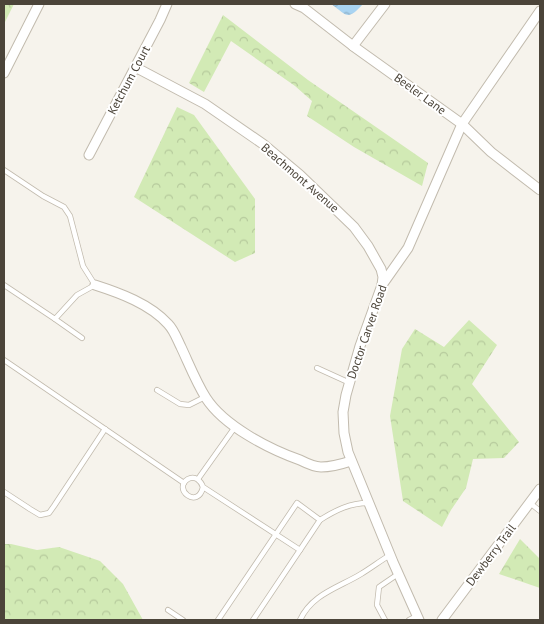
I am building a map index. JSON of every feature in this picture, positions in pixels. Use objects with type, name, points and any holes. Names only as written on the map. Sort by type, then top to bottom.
[{"type":"street","points":[[4,74],[39,4]]},
{"type":"street","name":"Ketchum Court","points":[[88,155],[167,4]]},
{"type":"street","name":"Beeler Lane","points":[[296,4],[462,124],[491,152],[539,188]]},
{"type":"street","points":[[353,46],[385,4]]},
{"type":"street","name":"Doctor Carver Road","points":[[415,619],[351,462],[344,433],[343,412],[364,337],[382,285],[408,248],[462,124],[540,12]]},
{"type":"street","name":"Beachmont Avenue","points":[[135,67],[205,104],[263,144],[300,174],[359,233],[381,269],[382,285]]},
{"type":"street","points":[[95,285],[131,298],[160,316],[176,335],[205,396],[213,408],[257,441],[280,453],[316,466],[331,466],[351,462]]},
{"type":"street","name":"Dewberry Trail","points":[[442,620],[540,489]]},
{"type":"lane","points":[[4,170],[43,196],[64,207],[70,216],[83,266],[95,285],[78,295],[55,319]]},
{"type":"lane","points":[[4,285],[82,338]]},
{"type":"lane","points":[[4,360],[184,483]]},
{"type":"lane","points":[[317,368],[350,383]]},
{"type":"lane","points":[[157,390],[180,404],[189,405],[205,396]]},
{"type":"lane","points":[[198,479],[236,426]]},
{"type":"lane","points":[[4,492],[40,515],[48,513],[105,428]]},
{"type":"lane","points":[[203,487],[201,493],[196,497],[190,497],[183,490],[184,483],[189,479],[198,479],[203,487],[300,550]]},
{"type":"lane","points":[[253,620],[320,520],[340,508],[368,502]]},
{"type":"lane","points":[[218,620],[297,503],[320,520]]},
{"type":"lane","points":[[530,503],[540,511]]},
{"type":"lane","points":[[300,620],[305,610],[318,598],[333,588],[360,575],[390,555]]},
{"type":"lane","points":[[385,620],[377,605],[379,587],[398,574]]},
{"type":"lane","points":[[168,610],[183,620]]},
{"type":"green space","points":[[4,4],[14,4],[4,24]]},
{"type":"green space","points":[[223,15],[308,80],[428,163],[422,186],[354,147],[307,116],[312,101],[295,86],[231,41],[204,92],[189,83]]},
{"type":"green space","points":[[177,107],[194,115],[255,199],[255,253],[235,262],[134,197]]},
{"type":"green space","points":[[469,320],[497,345],[472,384],[519,442],[504,458],[473,459],[466,488],[442,527],[403,501],[390,416],[402,349],[415,329],[444,347]]},
{"type":"green space","points":[[520,539],[540,559],[540,588],[499,574]]},
{"type":"green space","points":[[4,544],[37,550],[59,547],[100,561],[123,584],[143,620],[4,620]]},
{"type":"water","points":[[331,4],[363,4],[354,13],[347,15]]}]
